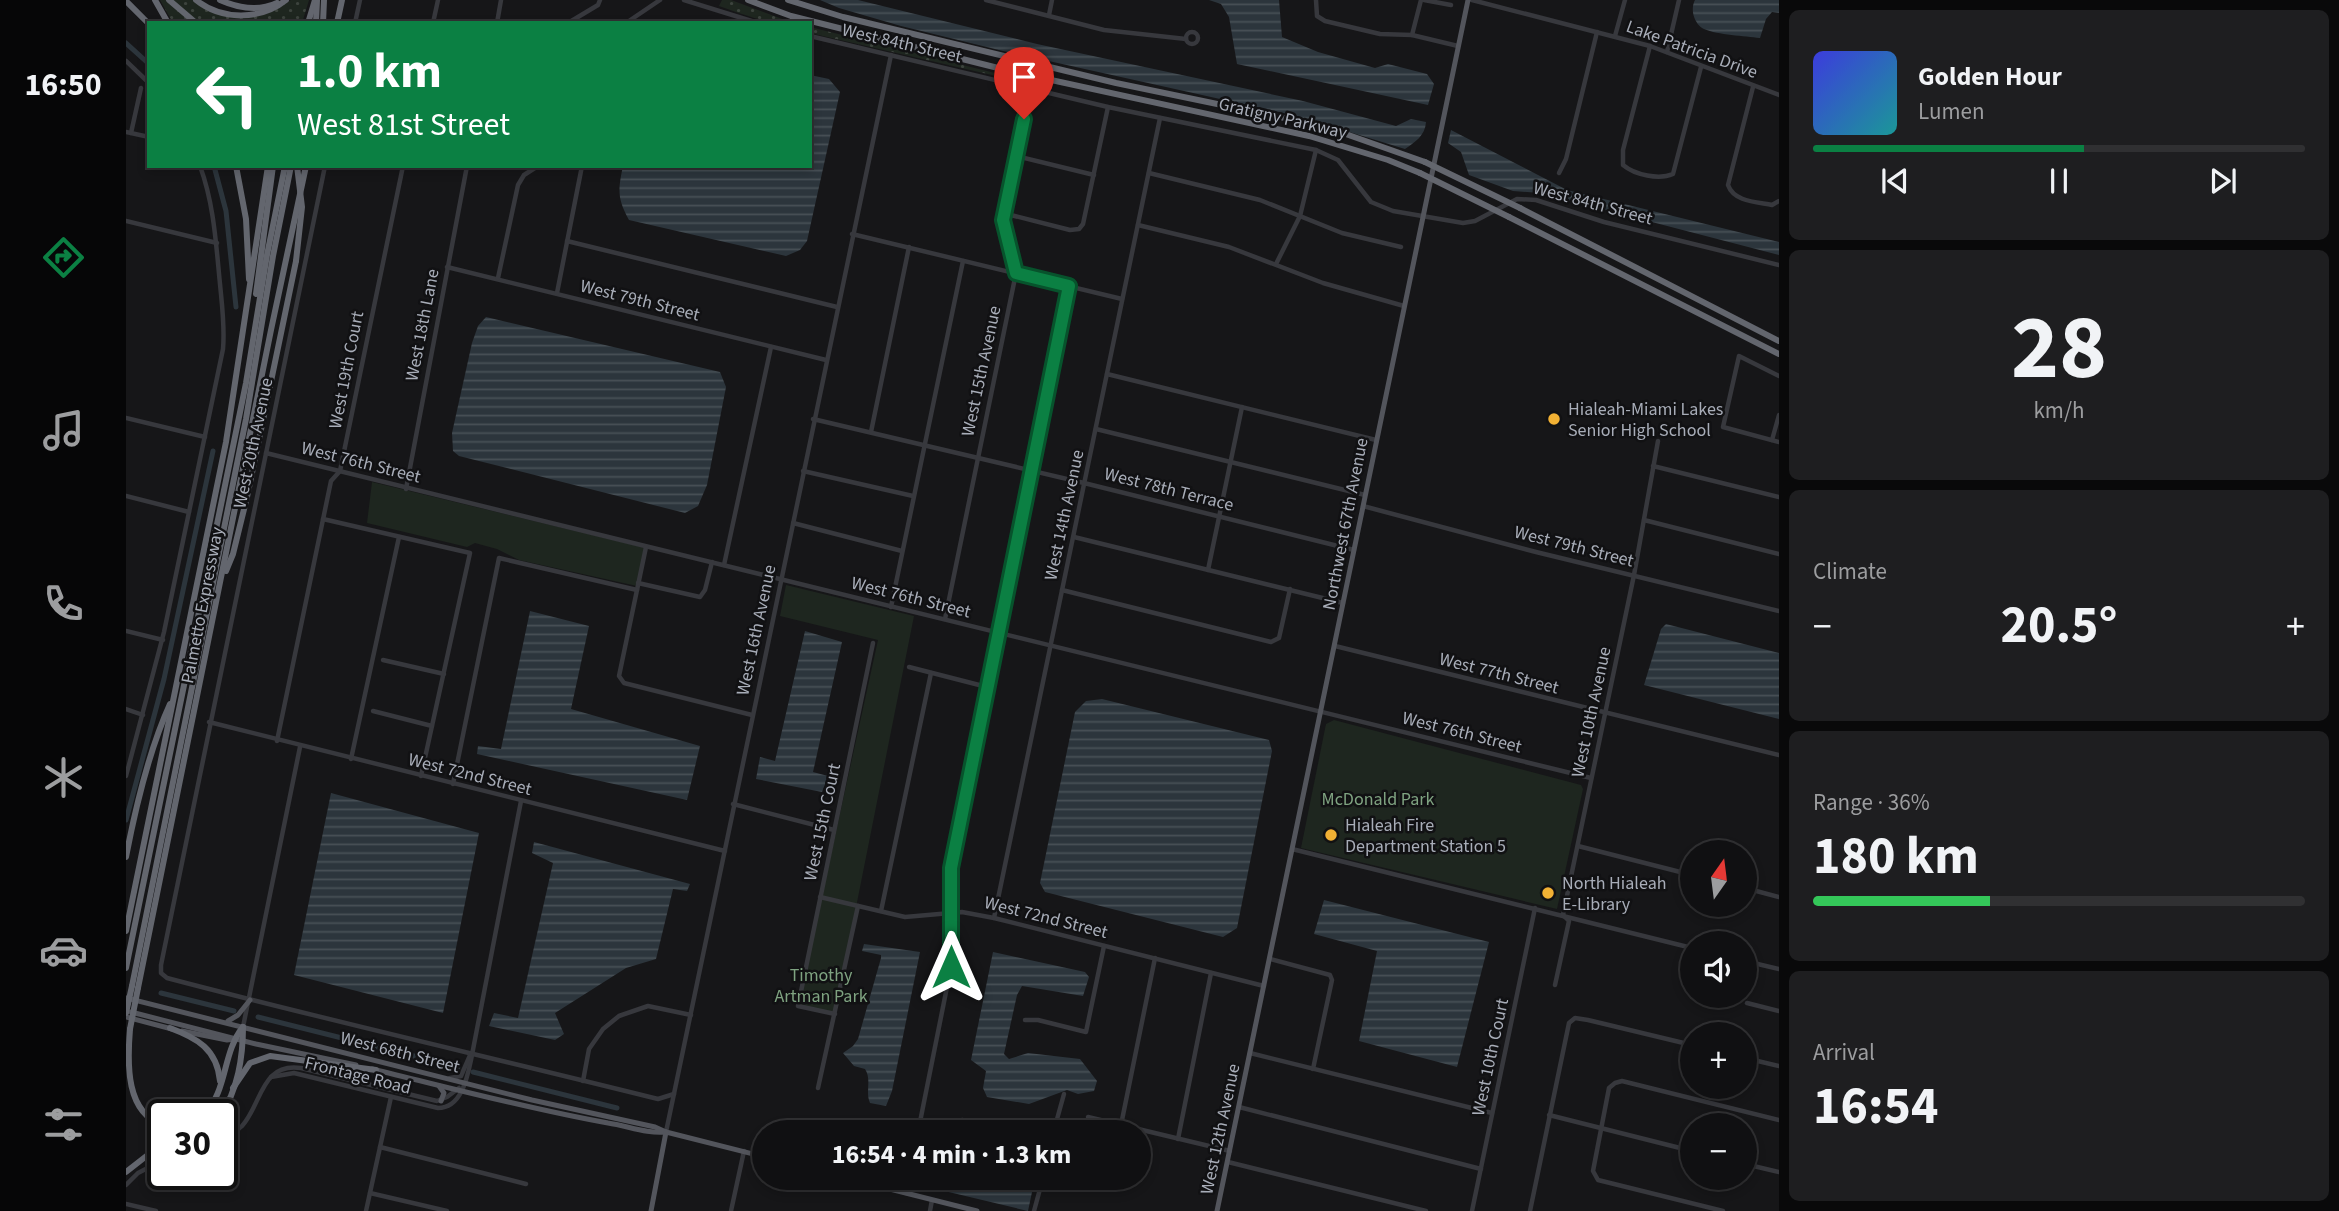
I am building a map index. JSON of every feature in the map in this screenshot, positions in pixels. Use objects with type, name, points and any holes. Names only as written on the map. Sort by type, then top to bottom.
[{"type":"highway","points":[[155,0],[167,21]]},
{"type":"highway","points":[[169,0],[194,21]]},
{"type":"highway","points":[[196,0],[213,10],[239,16],[265,12],[284,0]]},
{"type":"highway","points":[[220,0],[230,5],[253,9],[284,0]]},
{"type":"highway","points":[[309,21],[319,0]]},
{"type":"highway","points":[[315,21],[319,0]]},
{"type":"highway","points":[[319,0],[323,21]]},
{"type":"highway","points":[[337,21],[342,0]]},
{"type":"highway","name":"Gratigny Parkway","points":[[748,0],[812,21]]},
{"type":"highway","name":"Gratigny Parkway","points":[[788,0],[856,20],[1116,83],[1323,126],[1425,162],[1779,341]]},
{"type":"highway","points":[[126,1],[147,22]]},
{"type":"highway","name":"Gratigny Parkway","points":[[812,21],[1014,72],[1309,136],[1388,160],[1509,217],[1779,355]]},
{"type":"highway","points":[[236,168],[246,219],[250,295]]},
{"type":"highway","name":"Palmetto Expressway","points":[[126,931],[226,442],[268,168]]},
{"type":"highway","points":[[240,407],[273,168]]},
{"type":"highway","points":[[126,968],[240,407],[285,168]]},
{"type":"highway","points":[[220,586],[233,554],[247,497],[296,261],[302,207],[294,168]]},
{"type":"highway","points":[[126,1014],[135,987],[241,445],[273,256],[294,168]]},
{"type":"highway","name":"Palmetto Expressway","points":[[126,1049],[135,987],[306,168]]},
{"type":"highway","points":[[126,858],[163,720],[175,693]]},
{"type":"highway","points":[[216,1099],[233,1039],[243,1027]]},
{"type":"highway","points":[[233,1088],[243,1041],[243,1027]]},
{"type":"highway","points":[[130,1028],[126,1074],[128,1095],[138,1112],[147,1119]]},
{"type":"highway","points":[[170,1028],[196,1039],[205,1046],[217,1063],[220,1087]]},
{"type":"highway","points":[[228,1099],[250,1063],[270,1056],[376,1070]]},
{"type":"highway","points":[[126,1172],[147,1156]]},
{"type":"main road","name":"Northwest 67th Avenue","points":[[1250,1053],[1458,46],[1470,0]]},
{"type":"main road","name":"West 68th Street","points":[[126,998],[465,1083],[655,1126],[666,1132],[752,1153]]},
{"type":"main road","points":[[223,1022],[234,1019],[250,1000]]},
{"type":"main road","name":"West 68th Street","points":[[126,1014],[170,1028],[233,1039]]},
{"type":"main road","name":"West 68th Street","points":[[126,1014],[565,1116],[655,1133],[666,1132]]},
{"type":"main road","name":"West 12th Avenue","points":[[1217,1211],[1250,1053]]},
{"type":"main road","points":[[439,1086],[444,1093],[441,1101]]},
{"type":"main road","name":"West 16th Avenue","points":[[651,1211],[666,1132]]},
{"type":"main road","points":[[894,1190],[977,1211]]},
{"type":"street","points":[[355,21],[360,0]]},
{"type":"street","points":[[433,21],[438,0]]},
{"type":"street","points":[[497,21],[502,0]]},
{"type":"street","points":[[571,21],[598,5],[600,0]]},
{"type":"street","points":[[629,21],[660,0]]},
{"type":"street","points":[[684,0],[752,21]]},
{"type":"street","points":[[986,0],[1104,30],[1186,39]]},
{"type":"street","points":[[1049,15],[1052,0]]},
{"type":"street","points":[[1316,0],[1315,12],[1325,21],[1380,34],[1412,35],[1458,46]]},
{"type":"street","points":[[1412,35],[1422,0],[1451,5]]},
{"type":"street","name":"Lake Patricia Drive","points":[[1470,0],[1650,46],[1779,95]]},
{"type":"street","points":[[1615,36],[1625,0]]},
{"type":"street","points":[[1667,52],[1679,0]]},
{"type":"street","points":[[1559,173],[1566,159],[1597,33]]},
{"type":"street","name":"West 84th Street","points":[[812,36],[1108,107],[1316,150],[1338,160],[1371,202],[1381,208],[1463,223],[1475,221],[1517,199],[1536,200],[1604,222],[1779,265]]},
{"type":"street","points":[[1650,46],[1623,150],[1623,164],[1629,170],[1663,178],[1673,174],[1701,67]]},
{"type":"street","name":"West 16th Avenue","points":[[666,1132],[891,55]]},
{"type":"street","points":[[126,61],[147,81]]},
{"type":"street","points":[[1753,87],[1728,185],[1736,197],[1772,205],[1778,202]]},
{"type":"street","points":[[141,88],[129,132],[147,136]]},
{"type":"street","name":"West 15th Avenue","points":[[944,619],[1016,273],[1003,213],[1030,88]]},
{"type":"street","points":[[1003,213],[1070,230],[1079,229],[1083,224],[1108,107]]},
{"type":"street","name":"West 14th Avenue","points":[[994,918],[1160,118]]},
{"type":"street","points":[[1276,264],[1300,216],[1316,150]]},
{"type":"street","points":[[1016,156],[1094,175]]},
{"type":"street","points":[[126,776],[163,640],[224,339],[211,203],[201,168]]},
{"type":"street","name":"West 20th Avenue","points":[[161,973],[209,722],[325,168]]},
{"type":"street","name":"West 19th Court","points":[[277,741],[331,481],[340,471],[403,168]]},
{"type":"street","name":"West 18th Lane","points":[[406,489],[467,168]]},
{"type":"street","points":[[498,278],[517,186],[524,175],[535,168]]},
{"type":"street","points":[[556,293],[582,168]]},
{"type":"street","points":[[1149,173],[1260,200],[1342,233],[1401,247]]},
{"type":"street","points":[[126,221],[216,243]]},
{"type":"street","points":[[1138,225],[1230,247],[1323,283],[1404,306]]},
{"type":"street","points":[[852,234],[1122,299]]},
{"type":"street","points":[[567,241],[837,307]]},
{"type":"street","points":[[871,432],[909,247]]},
{"type":"street","points":[[891,607],[963,261]]},
{"type":"street","name":"West 79th Street","points":[[447,267],[826,360]]},
{"type":"street","points":[[920,1120],[951,967],[951,868],[1069,286]]},
{"type":"street","points":[[724,565],[771,347]]},
{"type":"street","points":[[1779,376],[1739,356],[1723,427],[1779,442]]},
{"type":"street","points":[[1107,374],[1376,440]]},
{"type":"street","points":[[1208,570],[1242,407]]},
{"type":"street","points":[[1772,440],[1779,415]]},
{"type":"street","points":[[126,418],[205,437]]},
{"type":"street","name":"West 78th Terrace","points":[[814,419],[1354,550]]},
{"type":"street","points":[[1096,429],[1365,495]]},
{"type":"street","name":"West 10th Avenue","points":[[1555,985],[1569,920],[1563,915],[1634,575],[1658,440]]},
{"type":"street","name":"West 76th Street","points":[[266,453],[1591,778]]},
{"type":"street","points":[[1653,466],[1779,497]]},
{"type":"street","points":[[803,471],[913,496]]},
{"type":"street","points":[[126,496],[190,512]]},
{"type":"street","name":"West 79th Street","points":[[1363,506],[1779,611]]},
{"type":"street","points":[[323,519],[470,553],[421,776]]},
{"type":"street","points":[[1644,520],[1779,554]]},
{"type":"street","points":[[793,523],[902,551]]},
{"type":"street","points":[[351,759],[399,537]]},
{"type":"street","points":[[1074,537],[1343,603]]},
{"type":"street","points":[[646,547],[620,680],[752,715]]},
{"type":"street","points":[[453,784],[499,558],[637,590]]},
{"type":"street","points":[[638,583],[700,597],[705,590],[712,562]]},
{"type":"street","points":[[1062,590],[1271,642],[1279,638],[1290,589]]},
{"type":"street","points":[[126,631],[163,640]]},
{"type":"street","name":"West 15th Court","points":[[835,1014],[798,1006],[873,643]]},
{"type":"street","name":"West 77th Street","points":[[1335,646],[1779,755]]},
{"type":"street","points":[[383,660],[443,674]]},
{"type":"street","points":[[909,667],[987,687]]},
{"type":"street","points":[[881,911],[931,673]]},
{"type":"street","points":[[126,709],[143,715]]},
{"type":"street","points":[[373,711],[432,726]]},
{"type":"street","name":"West 72nd Street","points":[[209,722],[300,747],[725,851]]},
{"type":"street","points":[[243,1027],[300,747]]},
{"type":"street","points":[[441,1101],[465,1083],[521,801]]},
{"type":"street","points":[[733,804],[834,830]]},
{"type":"street","points":[[1578,846],[1680,872]]},
{"type":"street","points":[[1292,849],[1680,945]]},
{"type":"street","points":[[1757,891],[1779,897]]},
{"type":"street","name":"West 72nd Street","points":[[820,897],[905,916],[962,912],[994,918],[1264,986]]},
{"type":"street","points":[[818,1088],[858,906]]},
{"type":"street","name":"West 10th Court","points":[[1472,1211],[1535,908]]},
{"type":"street","points":[[1025,1020],[1038,1020],[1086,1032],[1104,946]]},
{"type":"street","points":[[1122,1120],[1155,958]]},
{"type":"street","points":[[1270,959],[1330,975],[1332,980],[1312,1069]]},
{"type":"street","points":[[1757,964],[1779,969]]},
{"type":"street","name":"West 68th Street","points":[[161,973],[167,978],[250,1000],[471,1052],[658,1100]]},
{"type":"street","points":[[1178,1139],[1211,973]]},
{"type":"street","points":[[583,1081],[589,1049],[603,1029],[619,1016],[648,1006],[691,1015]]},
{"type":"street","points":[[1757,1006],[1779,1011]]},
{"type":"street","points":[[1530,1211],[1569,1023],[1575,1018],[1680,1042]]},
{"type":"street","points":[[445,1078],[461,1076],[471,1052]]},
{"type":"street","points":[[1250,1053],[1492,1113]]},
{"type":"street","points":[[1757,1061],[1779,1066]]},
{"type":"street","name":"Frontage Road","points":[[271,1077],[277,1070],[293,1067],[441,1101]]},
{"type":"street","name":"Frontage Road","points":[[271,1077],[294,1073],[432,1107],[448,1107],[454,1103],[458,1090]]},
{"type":"street","points":[[238,1129],[243,1125],[264,1084],[271,1077]]},
{"type":"street","points":[[1723,1211],[1598,1180],[1593,1171],[1609,1088],[1622,1081],[1779,1120]]},
{"type":"street","points":[[366,1211],[391,1097],[402,1093]]},
{"type":"street","points":[[670,1112],[658,1100],[674,1094]]},
{"type":"street","points":[[1057,1120],[1064,1094]]},
{"type":"street","points":[[1239,1107],[1481,1169]]},
{"type":"street","points":[[1549,1115],[1680,1148]]},
{"type":"street","points":[[1088,1117],[1100,1120]]},
{"type":"street","points":[[1151,1132],[1230,1151]]},
{"type":"street","points":[[380,1147],[526,1184]]},
{"type":"street","points":[[731,1211],[744,1151]]},
{"type":"street","points":[[1228,1162],[1426,1211]]},
{"type":"street","points":[[1757,1167],[1779,1172]]},
{"type":"street","points":[[127,1183],[147,1168]]},
{"type":"street","points":[[1034,1211],[1040,1190]]},
{"type":"street","points":[[370,1193],[447,1211]]},
{"type":"street","points":[[930,1211],[932,1200]]},
{"type":"street","points":[[126,1203],[156,1211]]},
{"type":"green space","points":[[160,0],[193,0],[227,16],[277,9],[291,0],[309,0],[303,21],[172,21]]},
{"type":"green space","points":[[722,0],[731,0],[788,21],[768,21],[719,6]]},
{"type":"green space","points":[[812,27],[1023,80],[1022,82],[812,33]]},
{"type":"green space","points":[[372,482],[646,548],[637,586],[519,560],[497,549],[475,543],[467,547],[367,523]]},
{"type":"green space","name":"Timothy Artman Park","points":[[786,585],[914,616],[835,1013],[798,1006],[878,640],[780,616]]},
{"type":"green space","name":"McDonald Park","points":[[1334,720],[1581,785],[1583,789],[1557,909],[1301,848],[1326,724]]},
{"type":"shaded area","points":[[820,0],[858,0],[1037,44],[1303,101],[1396,126],[1411,119],[1426,122],[1425,127],[1419,138],[1405,149],[1297,116],[1003,51],[901,26]]},
{"type":"shaded area","points":[[1209,0],[1279,0],[1282,37],[1318,52],[1375,68],[1388,64],[1427,74],[1434,84],[1428,105],[1237,64],[1229,17],[1221,4]]},
{"type":"shaded area","points":[[1695,0],[1779,0],[1779,13],[1772,12],[1766,19],[1760,38],[1724,34],[1704,29],[1698,24],[1693,12]]},
{"type":"shaded area","points":[[812,75],[829,79],[840,92],[807,241],[800,250],[786,256],[629,220],[622,206],[620,181],[623,168],[812,168]]},
{"type":"shaded area","points":[[1451,130],[1567,190],[1779,242],[1779,255],[1540,193],[1513,191],[1469,175],[1461,152],[1448,143]]},
{"type":"shaded area","points":[[486,317],[720,372],[726,387],[707,485],[698,506],[685,513],[459,456],[453,451],[452,433],[472,343],[478,326]]},
{"type":"shaded area","points":[[530,611],[589,626],[571,709],[700,746],[687,800],[477,754],[478,746],[501,749]]},
{"type":"shaded area","points":[[1666,624],[1779,653],[1779,719],[1644,685],[1661,629]]},
{"type":"shaded area","points":[[805,631],[842,642],[813,772],[828,776],[822,792],[756,779],[760,757],[775,761]]},
{"type":"shaded area","points":[[1102,699],[1269,740],[1272,751],[1237,928],[1223,937],[1045,892],[1040,883],[1075,712],[1086,701]]},
{"type":"shaded area","points":[[331,793],[479,833],[443,1013],[294,975]]},
{"type":"shaded area","points":[[534,842],[690,884],[687,891],[673,889],[656,959],[626,968],[555,1013],[564,1034],[555,1040],[489,1026],[494,1013],[518,1018],[553,863],[532,853]]},
{"type":"shaded area","points":[[1324,900],[1489,942],[1457,1067],[1359,1041],[1377,951],[1314,934]]},
{"type":"shaded area","points":[[864,944],[920,952],[892,1091],[886,1106],[870,1103],[865,1069],[854,1066],[843,1053],[858,1039],[881,958],[881,955],[862,951]]},
{"type":"shaded area","points":[[993,952],[1085,972],[1089,977],[1083,996],[1022,986],[1017,995],[1004,1054],[1009,1059],[1028,1053],[1080,1059],[1097,1081],[1094,1091],[1078,1094],[1067,1090],[1029,1104],[987,1097],[983,1088],[986,1071],[971,1060]]},
{"type":"shaded area","points":[[940,1190],[1032,1190],[1028,1211]]},
{"type":"waterway","points":[[126,43],[147,62]]},
{"type":"waterway","points":[[215,168],[226,211],[236,307]]},
{"type":"waterway","points":[[126,820],[164,679],[213,451]]},
{"type":"waterway","points":[[161,993],[234,1011]]},
{"type":"waterway","points":[[258,1017],[458,1067]]},
{"type":"waterway","points":[[473,1072],[617,1108]]},
{"type":"place","name":"Hialeah-Miami Lakes Senior High School","points":[[1554,419]]},
{"type":"place","name":"Hialeah Fire Department Station 5","points":[[1331,835]]},
{"type":"place","name":"North Hialeah E-Library","points":[[1548,893]]},
{"type":"route","points":[[951,967],[951,868],[1069,286],[1016,273],[1003,213],[1024,119]]}]
